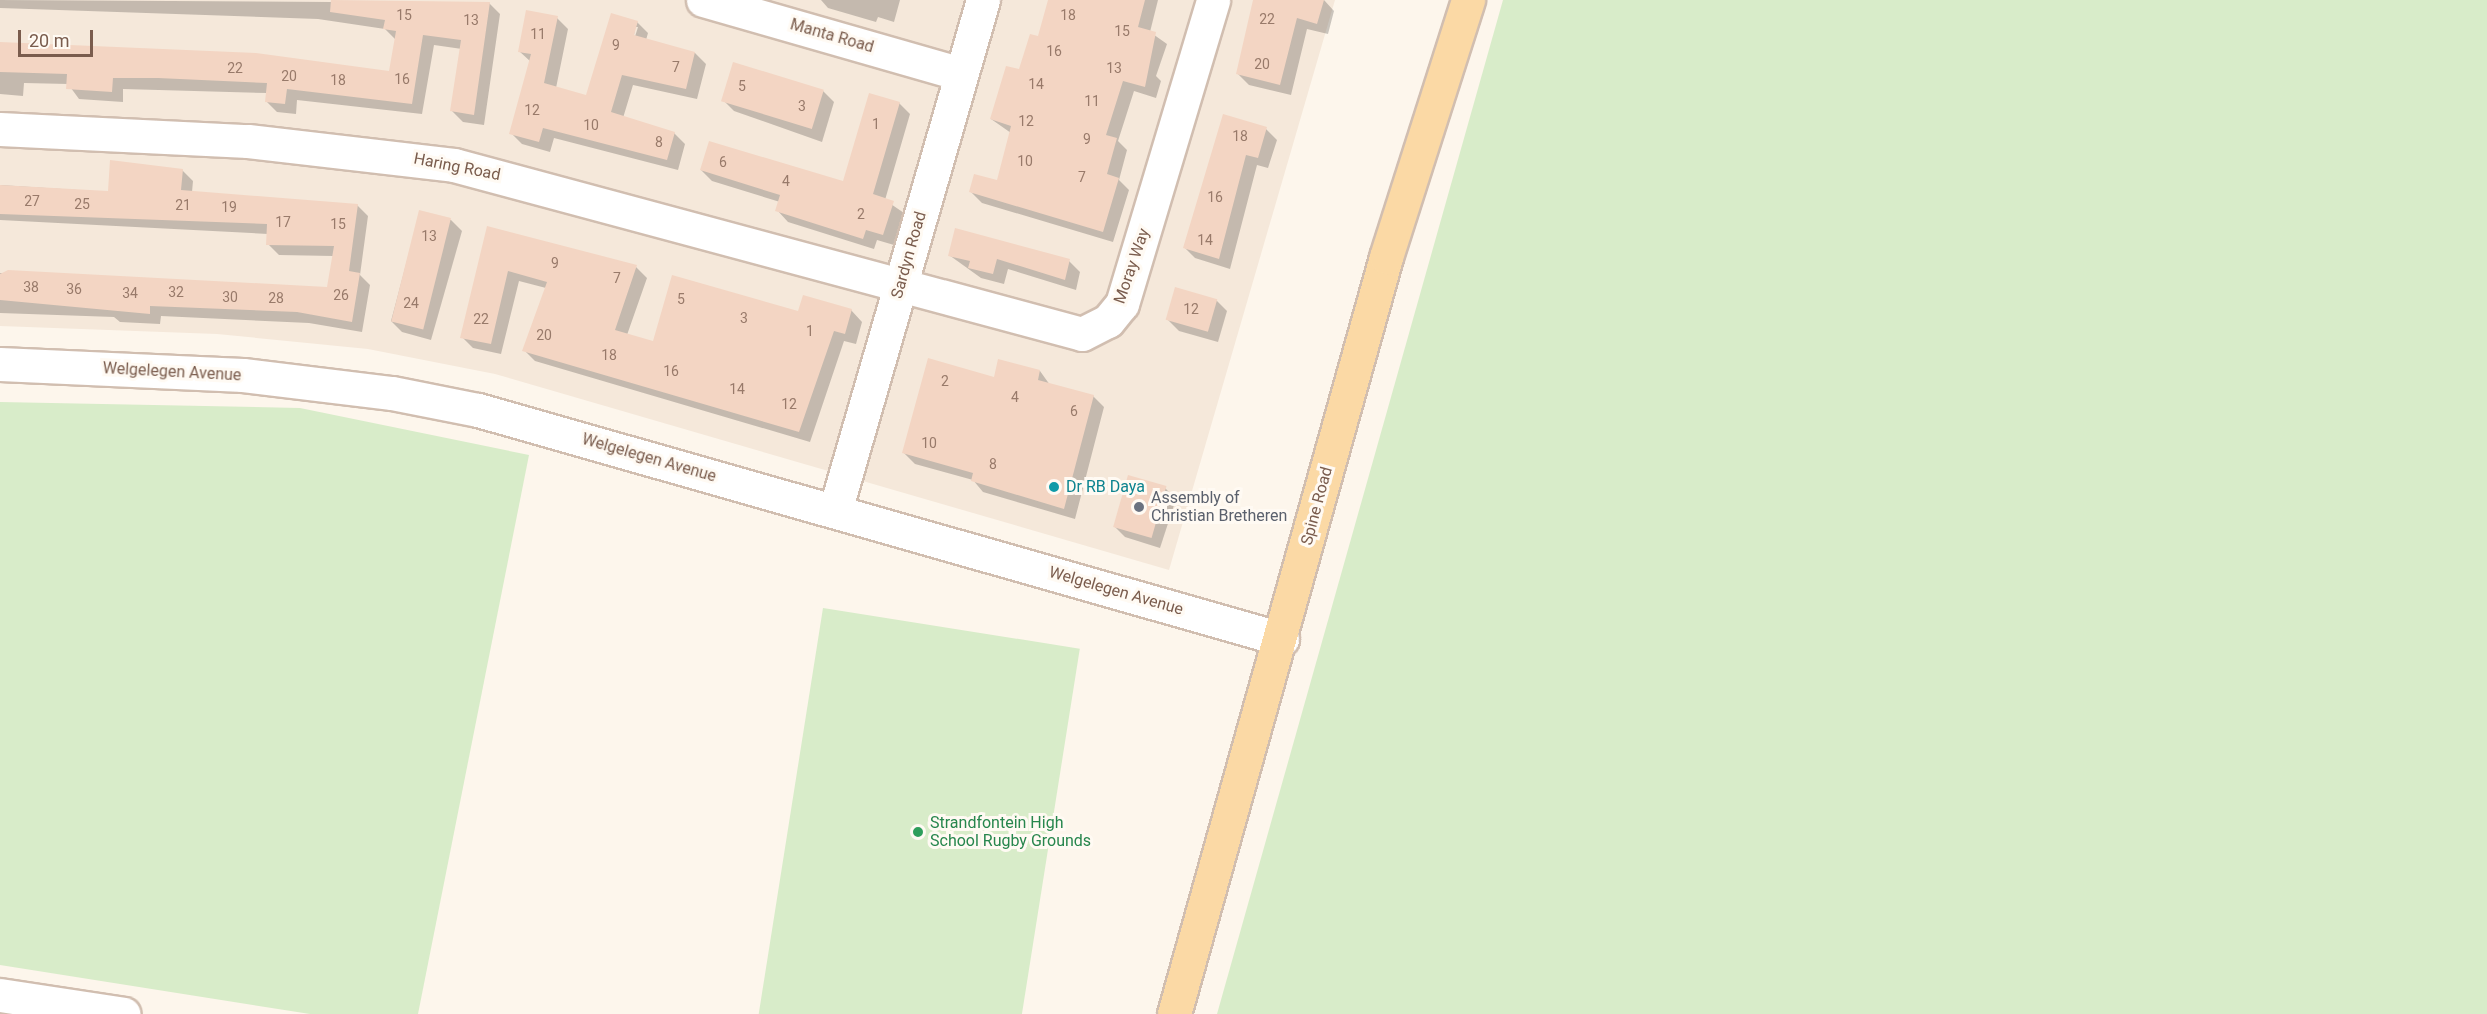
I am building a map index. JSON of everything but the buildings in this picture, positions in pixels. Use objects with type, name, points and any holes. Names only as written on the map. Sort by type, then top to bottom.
[{"type":"main road","name":"Spine Road","points":[[1174,1014],[1282,639],[1386,256],[1468,0]]},
{"type":"street","name":"Manta Road","points":[[703,0],[961,74]]},
{"type":"street","name":"Sardyn Road","points":[[835,511],[983,0]]},
{"type":"street","name":"Moray Way","points":[[900,288],[1082,334],[1108,321],[1122,304],[1213,0]]},
{"type":"street","name":"Haring Road","points":[[0,129],[248,141],[454,165],[603,201],[900,288]]},
{"type":"street","name":"Welgelegen Avenue","points":[[0,364],[243,375],[392,393],[478,410],[1282,639]]},
{"type":"street","points":[[11,1002],[124,1014]]},
{"type":"shaded area","points":[[0,0],[1335,0],[1169,570],[495,374],[368,349],[217,334],[0,326]]},
{"type":"green space","points":[[1503,0],[2487,0],[2487,1014],[1217,1014]]},
{"type":"green space","points":[[0,402],[300,408],[529,455],[418,1014],[310,1014],[0,965]]},
{"type":"green space","name":"Strandfontein High School Rugby Grounds","points":[[823,608],[1080,649],[1022,1014],[759,1014]]},
{"type":"place","name":"Dr RB Daya","points":[[1054,487]]},
{"type":"place","name":"Assembly of Christian Bretheren","points":[[1139,507]]},
{"type":"place","name":"Strandfontein High School Rugby Grounds","points":[[918,832]]}]
